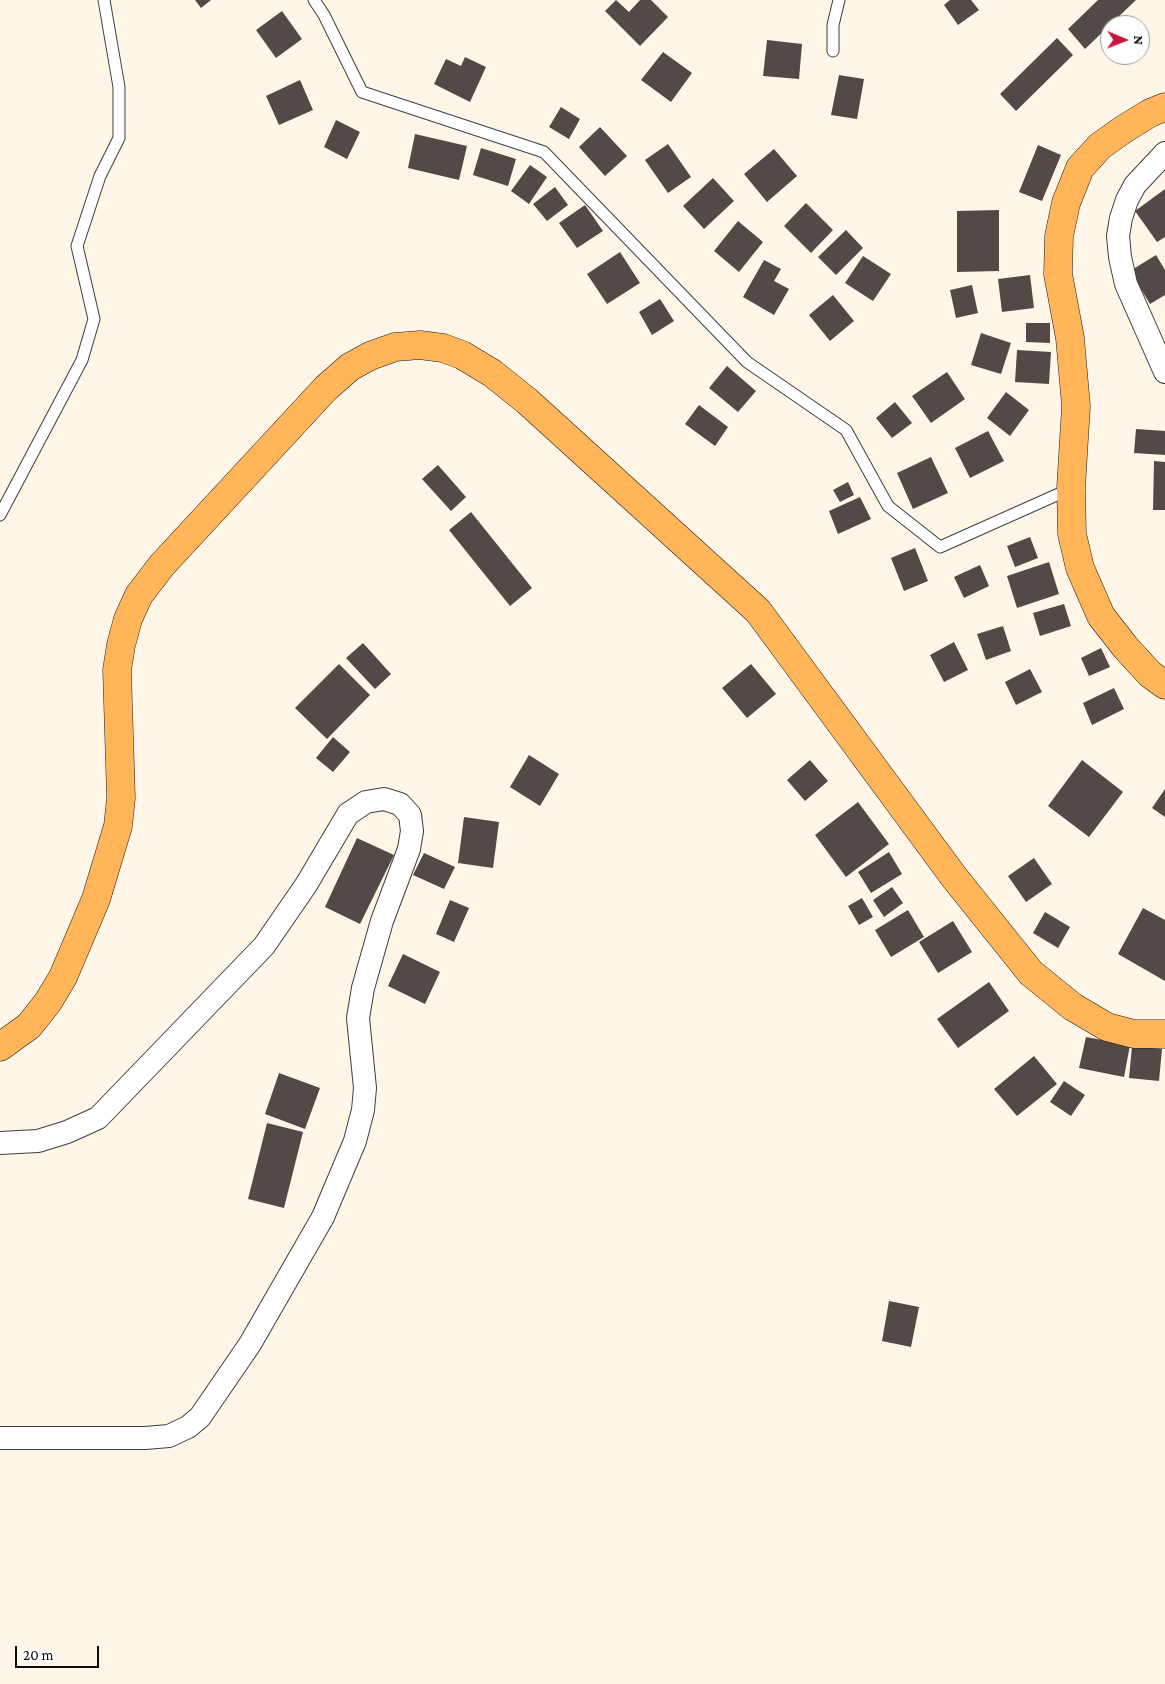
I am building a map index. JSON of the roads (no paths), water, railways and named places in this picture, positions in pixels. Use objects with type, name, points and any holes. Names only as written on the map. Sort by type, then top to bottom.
[{"type":"main road","points":[[1165,107],[1150,113],[1100,146],[1080,168],[1066,203],[1059,236],[1058,274],[1070,338],[1076,406],[1071,488],[1072,534],[1080,568],[1101,616],[1126,648],[1150,674],[1165,685]]},
{"type":"main road","points":[[0,1047],[29,1026],[48,1002],[63,977],[96,899],[118,826],[120,771],[117,670],[128,619],[139,595],[162,565],[326,388],[350,367],[370,356],[396,347],[420,345],[443,348],[462,355],[499,378],[527,401],[758,611],[954,877],[1031,973],[1073,1007],[1107,1027],[1134,1034],[1165,1034]]},
{"type":"street","points":[[1165,152],[1135,185],[1127,200],[1118,236],[1126,284],[1165,372]]},
{"type":"street","points":[[0,1143],[38,1141],[67,1132],[98,1118],[264,946],[306,885],[348,814],[366,802],[384,799],[400,804],[410,815],[412,831],[409,849],[382,921],[360,1003],[358,1018],[365,1088],[363,1110],[355,1141],[323,1218],[250,1344],[200,1417],[188,1427],[169,1436],[144,1438],[0,1438]]},
{"type":"lane","points":[[0,515],[82,360],[94,320],[77,246],[100,176],[119,138],[119,87],[104,0]]},
{"type":"lane","points":[[314,0],[324,15],[362,92],[544,152],[746,362],[846,430],[888,506],[940,547],[1071,488]]},
{"type":"lane","points":[[833,51],[833,25],[839,0]]}]
